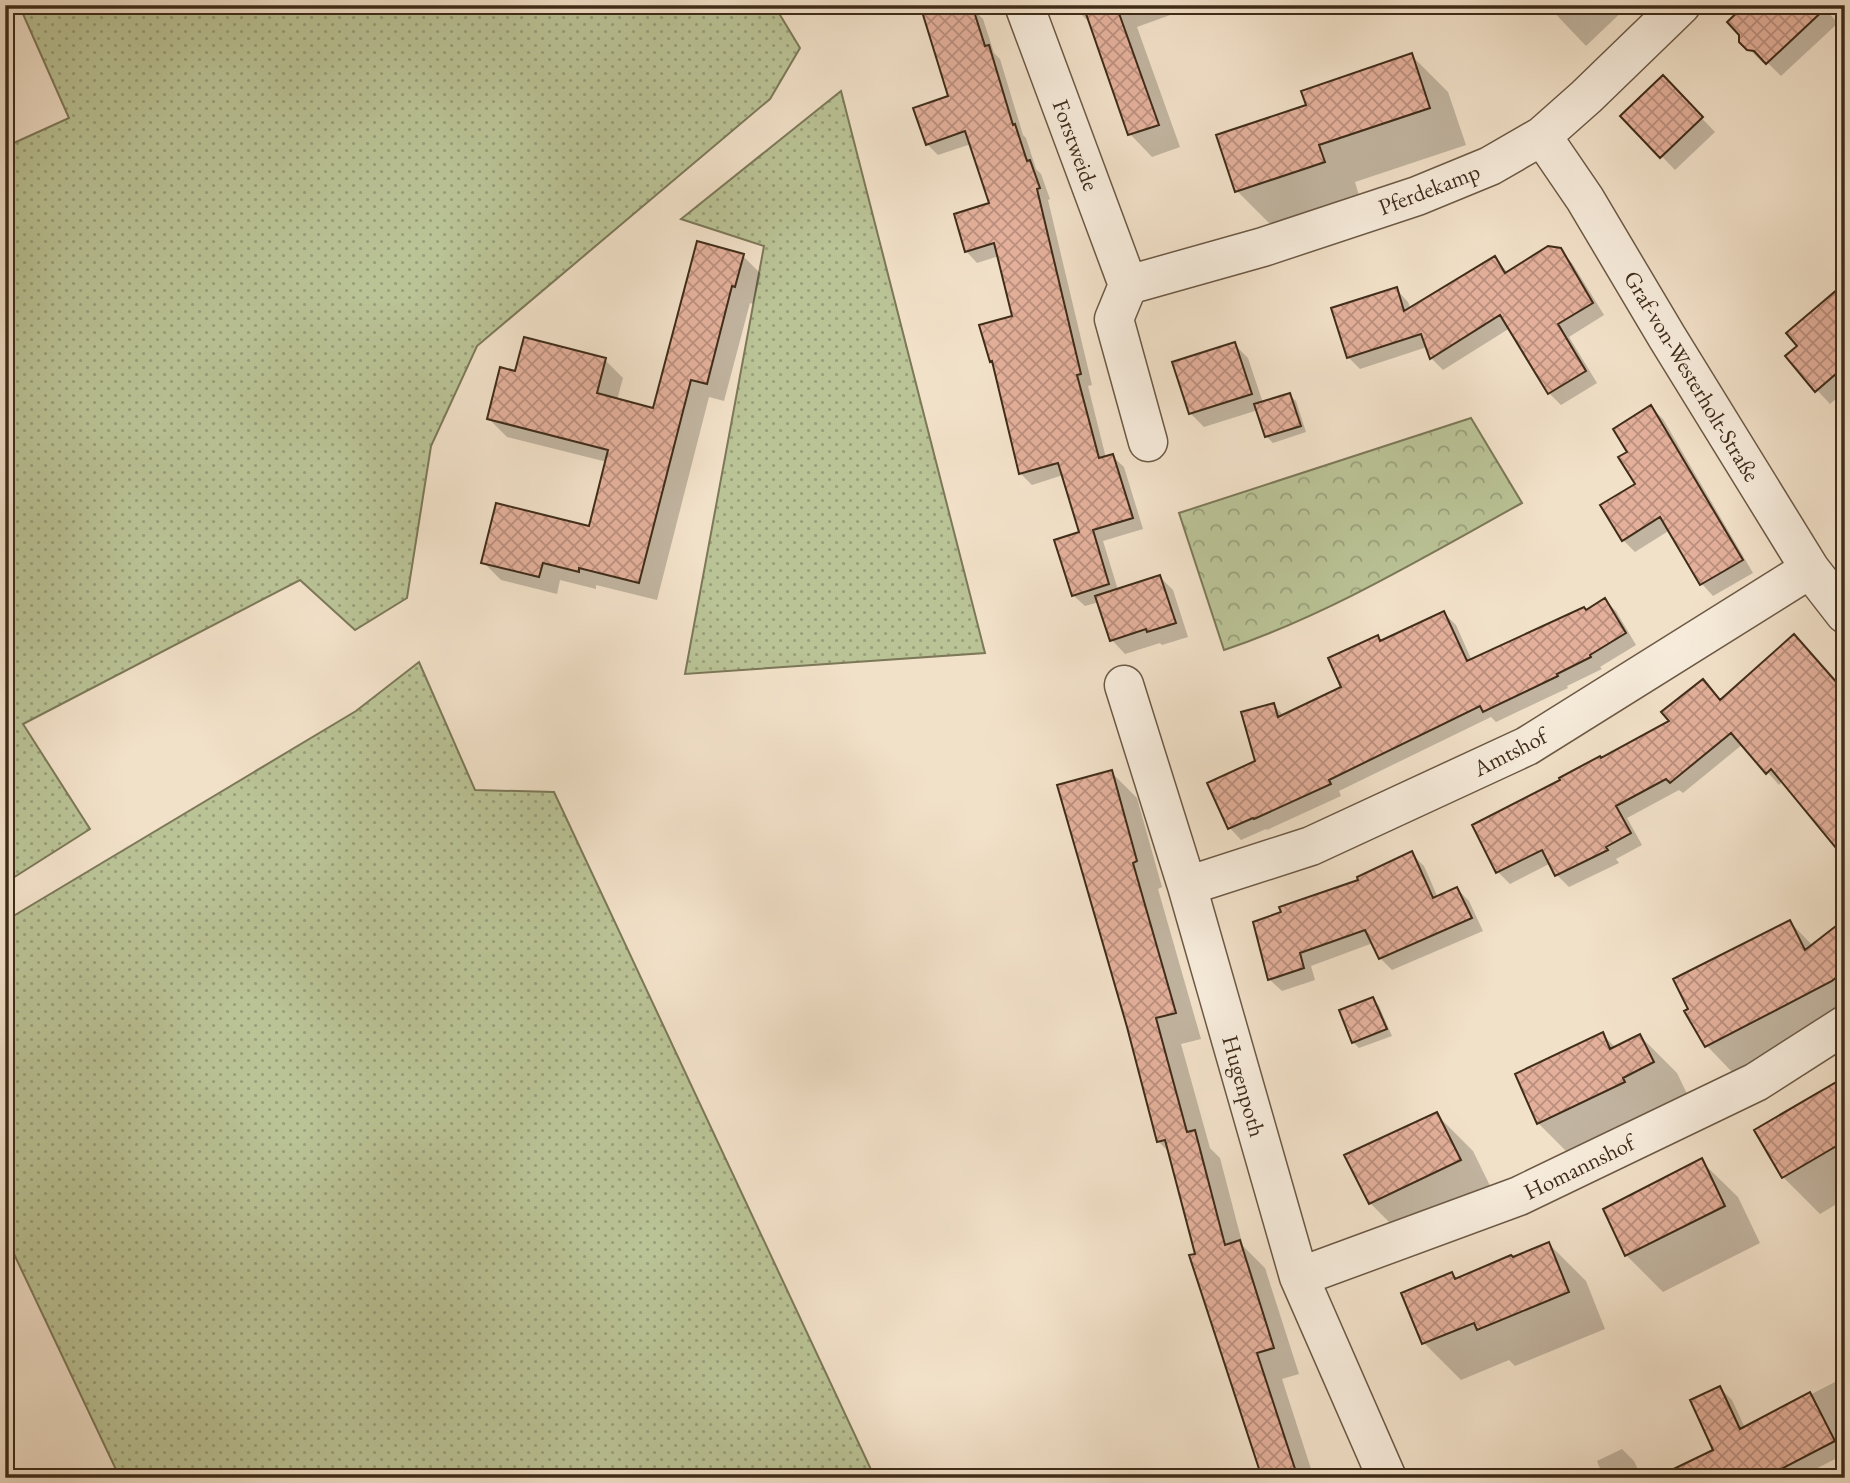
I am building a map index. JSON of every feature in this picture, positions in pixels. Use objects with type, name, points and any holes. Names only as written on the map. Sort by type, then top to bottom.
[{"type":"street","name":"Forstweide","points":[[1024,5],[1128,285]]},
{"type":"street","name":"Pferdekamp","points":[[1128,285],[1263,247],[1417,195],[1490,166],[1542,135],[1586,97],[1681,5]]},
{"type":"street","name":"Graf-von-Westerholt-Straße","points":[[1542,135],[1585,199],[1810,569],[1842,605]]},
{"type":"street","points":[[1128,285],[1114,319],[1149,442]]},
{"type":"street","name":"Amtshof","points":[[1187,886],[1311,846],[1527,746],[1810,569]]},
{"type":"street","name":"Hugenpoth","points":[[1124,685],[1187,886],[1299,1277],[1387,1478]]},
{"type":"street","name":"Homannshof","points":[[1299,1277],[1519,1196],[1756,1082],[1845,1025]]},
{"type":"green space","points":[[19,5],[774,5],[800,48],[770,99],[477,346],[431,446],[407,598],[355,630],[300,580],[23,724],[90,829],[5,883],[5,147],[69,118]]},
{"type":"green space","points":[[841,91],[985,653],[685,674],[764,246],[681,219]]},
{"type":"green space","points":[[1471,418],[1522,503],[1339,602],[1263,636],[1224,650],[1179,513]]},
{"type":"green space","points":[[419,662],[475,790],[554,792],[875,1478],[120,1478],[5,1235],[5,921],[356,711]]},
{"type":"building","points":[[920,5],[972,5],[985,46],[989,45],[1013,125],[1015,124],[1027,161],[1030,160],[1040,188],[1037,189],[1081,374],[1077,375],[1099,458],[1113,454],[1133,518],[1093,530],[1109,584],[1072,596],[1054,540],[1079,532],[1058,463],[1019,474],[992,361],[990,362],[979,325],[1012,316],[994,243],[965,252],[954,214],[989,203],[965,131],[926,145],[913,108],[948,96]]},
{"type":"building","points":[[1083,5],[1116,5],[1159,125],[1128,135]]},
{"type":"building","points":[[1745,5],[1829,5],[1766,64],[1754,51],[1747,50],[1739,42],[1739,35],[1727,22]]},
{"type":"building","points":[[1412,53],[1430,108],[1319,145],[1325,162],[1235,192],[1216,135],[1306,105],[1301,91]]},
{"type":"building","points":[[1663,75],[1703,117],[1660,158],[1620,116]]},
{"type":"building","points":[[697,241],[744,254],[735,287],[732,286],[707,384],[691,380],[639,583],[579,568],[579,572],[543,563],[539,577],[481,563],[496,503],[589,526],[608,450],[487,419],[500,367],[515,371],[524,337],[606,358],[597,393],[653,408]]},
{"type":"building","points":[[1548,246],[1561,248],[1593,303],[1558,324],[1586,371],[1548,394],[1500,315],[1430,359],[1421,334],[1347,358],[1331,308],[1397,287],[1404,311],[1495,256],[1505,273]]},
{"type":"building","points":[[1845,283],[1845,366],[1815,392],[1785,356],[1797,346],[1786,333]]},
{"type":"building","points":[[1235,342],[1252,394],[1189,414],[1172,362]]},
{"type":"building","points":[[1290,393],[1301,426],[1265,437],[1254,404]]},
{"type":"building","points":[[1651,405],[1743,560],[1700,585],[1660,517],[1622,541],[1600,505],[1635,484],[1618,457],[1627,452],[1613,429]]},
{"type":"building","points":[[1160,575],[1176,623],[1147,632],[1146,629],[1110,641],[1095,596]]},
{"type":"building","points":[[1605,598],[1626,633],[1590,655],[1591,657],[1483,712],[1480,706],[1329,780],[1331,784],[1228,829],[1207,783],[1255,761],[1241,712],[1274,703],[1278,717],[1341,687],[1328,658],[1378,635],[1380,641],[1444,611],[1467,661],[1584,607],[1586,610]]},
{"type":"building","points":[[1794,634],[1845,692],[1845,859],[1771,769],[1766,774],[1731,733],[1670,783],[1666,779],[1616,806],[1631,833],[1606,847],[1608,850],[1555,876],[1542,850],[1496,873],[1472,825],[1669,721],[1661,712],[1703,679],[1720,700]]},
{"type":"building","points":[[1112,770],[1137,861],[1133,863],[1176,1013],[1156,1018],[1187,1132],[1195,1130],[1225,1245],[1240,1240],[1274,1348],[1257,1353],[1298,1478],[1262,1478],[1189,1255],[1195,1254],[1165,1140],[1157,1142],[1127,1027],[1057,785]]},
{"type":"building","points":[[1412,851],[1433,898],[1457,887],[1472,918],[1379,959],[1365,930],[1300,953],[1304,968],[1268,980],[1253,922],[1281,912],[1279,907],[1358,880],[1357,877]]},
{"type":"building","points":[[1845,919],[1845,970],[1832,981],[1705,1047],[1684,1011],[1688,1009],[1673,979],[1790,920],[1805,950]]},
{"type":"building","points":[[1373,997],[1387,1029],[1352,1043],[1339,1010]]},
{"type":"building","points":[[1603,1032],[1610,1049],[1640,1034],[1654,1062],[1623,1078],[1625,1082],[1537,1124],[1515,1074]]},
{"type":"building","points":[[1845,1077],[1845,1141],[1782,1178],[1754,1130]]},
{"type":"building","points":[[1437,1112],[1461,1160],[1369,1204],[1344,1155]]},
{"type":"building","points":[[1702,1158],[1725,1206],[1625,1256],[1603,1209]]},
{"type":"building","points":[[1549,1242],[1569,1292],[1477,1330],[1474,1323],[1422,1344],[1401,1293],[1452,1272],[1455,1279]]},
{"type":"building","points":[[1720,1386],[1740,1429],[1810,1392],[1835,1441],[1764,1478],[1655,1478],[1713,1450],[1690,1400]]}]
